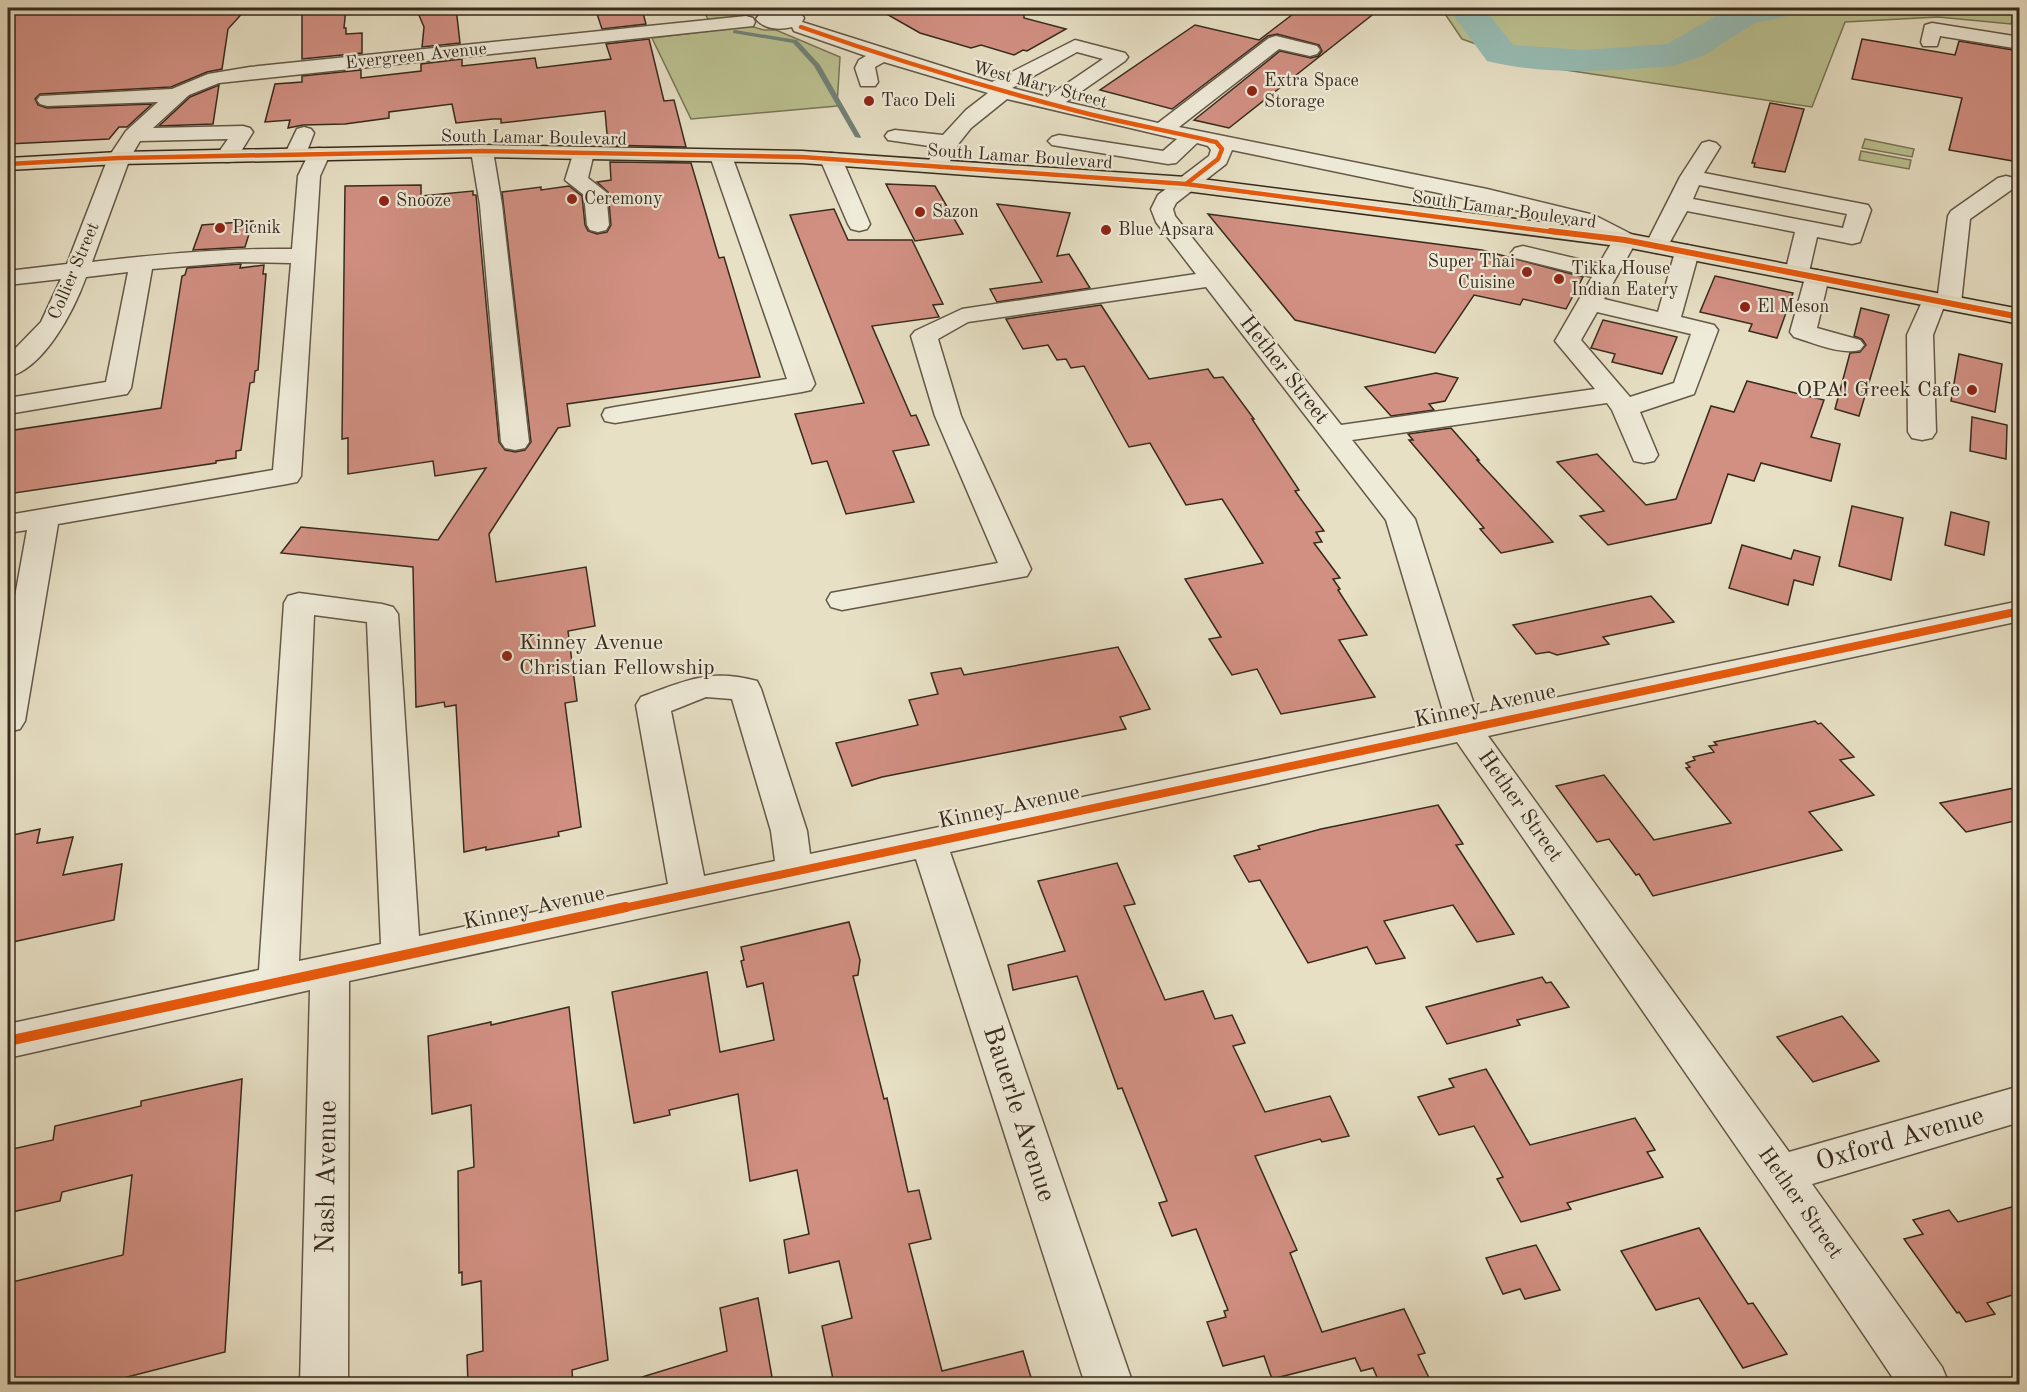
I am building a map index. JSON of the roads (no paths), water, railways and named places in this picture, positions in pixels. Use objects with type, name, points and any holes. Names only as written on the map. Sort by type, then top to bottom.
[{"type":"main road","name":"South Lamar Boulevard","points":[[8,164],[119,158],[226,156],[306,147],[831,159],[1186,184],[1625,240],[2019,317]]},
{"type":"street","name":"Evergreen Avenue","points":[[119,158],[133,135],[175,95],[215,78],[779,17]]},
{"type":"street","name":"West Mary Street","points":[[779,17],[881,56],[1050,104],[1216,142],[1255,147],[1487,196],[1586,220],[1625,240]]},
{"type":"street","points":[[1930,42],[1932,28],[2019,43]]},
{"type":"street","points":[[1162,130],[1276,42],[1310,50]]},
{"type":"street","points":[[937,166],[948,142],[999,90],[1075,46],[1118,57],[1050,104]]},
{"type":"street","points":[[868,81],[866,64],[881,56]]},
{"type":"street","points":[[47,100],[175,95]]},
{"type":"street","points":[[884,163],[905,116]]},
{"type":"street","points":[[133,135],[243,132],[226,156]]},
{"type":"street","points":[[175,157],[189,133]]},
{"type":"street","points":[[895,136],[948,142]]},
{"type":"street","points":[[1059,141],[1168,158],[1193,136]]},
{"type":"street","points":[[1186,184],[1218,159],[1222,149],[1216,142]]},
{"type":"street","points":[[1069,176],[1088,146]]},
{"type":"street","points":[[8,524],[287,476],[309,176],[306,147]]},
{"type":"street","points":[[1657,246],[1691,177],[1709,147]]},
{"type":"street","points":[[482,151],[491,205],[515,442]]},
{"type":"street","points":[[583,153],[576,180],[595,192],[598,225]]},
{"type":"street","points":[[615,415],[802,384],[721,156]]},
{"type":"street","name":"Collier Street","points":[[8,369],[17,354],[52,325],[77,270],[119,158]]},
{"type":"street","points":[[831,159],[859,224]]},
{"type":"street","points":[[1680,203],[1852,237],[1860,210],[1691,177]]},
{"type":"street","points":[[1922,432],[1920,335],[1941,301],[1959,216],[2006,183]]},
{"type":"street","name":"Hether Street","points":[[1186,184],[1166,200],[1162,209],[1164,217],[1400,519],[1465,728],[1780,1174],[1925,1384]]},
{"type":"street","points":[[1807,228],[1807,275],[1803,332],[1851,345]]},
{"type":"street","points":[[1625,240],[1568,341],[1619,401],[1644,455]]},
{"type":"street","points":[[1667,322],[1687,252]]},
{"type":"street","points":[[1523,253],[1606,273]]},
{"type":"street","points":[[8,278],[238,255],[302,256]]},
{"type":"street","points":[[8,406],[118,388],[141,264]]},
{"type":"street","points":[[842,600],[1016,569],[948,416],[924,336],[962,316],[1213,279]]},
{"type":"street","points":[[1334,434],[1619,401],[1685,388],[1705,330],[1589,303]]},
{"type":"street","points":[[8,721],[44,518]]},
{"type":"street","points":[[278,982],[299,603],[382,614],[401,955]]},
{"type":"street","name":"Kinney Avenue","points":[[8,1041],[330,970],[2019,611]]},
{"type":"street","points":[[689,894],[653,705],[703,686],[745,689],[789,831],[794,871]]},
{"type":"street","name":"Bauerle Avenue","points":[[929,843],[1109,1384]]},
{"type":"street","name":"Nash Avenue","points":[[324,1384],[330,970]]},
{"type":"street","name":"Oxford Avenue","points":[[1780,1174],[2019,1104]]},
{"type":"waterway","points":[[1466,8],[1500,53],[1518,57],[1584,61],[1673,55],[1690,48],[1743,15],[1775,8]]},
{"type":"waterway","points":[[735,32],[795,41],[817,65],[858,137]]},
{"type":"place","name":"Extra Space Storage","points":[[1252,91]]},
{"type":"place","name":"Taco Deli","points":[[869,101]]},
{"type":"place","name":"Ceremony","points":[[572,199]]},
{"type":"place","name":"Snooze","points":[[384,201]]},
{"type":"place","name":"Sazon","points":[[920,212]]},
{"type":"place","name":"Picnik","points":[[220,228]]},
{"type":"place","name":"Blue Apsara","points":[[1106,230]]},
{"type":"place","name":"Super Thai Cuisine","points":[[1527,272]]},
{"type":"place","name":"Tikka House Indian Eatery","points":[[1559,279]]},
{"type":"place","name":"El Meson","points":[[1745,307]]},
{"type":"place","name":"OPA! Greek Cafe","points":[[1972,390]]},
{"type":"place","name":"Kinney Avenue Christian Fellowship","points":[[507,656]]}]
